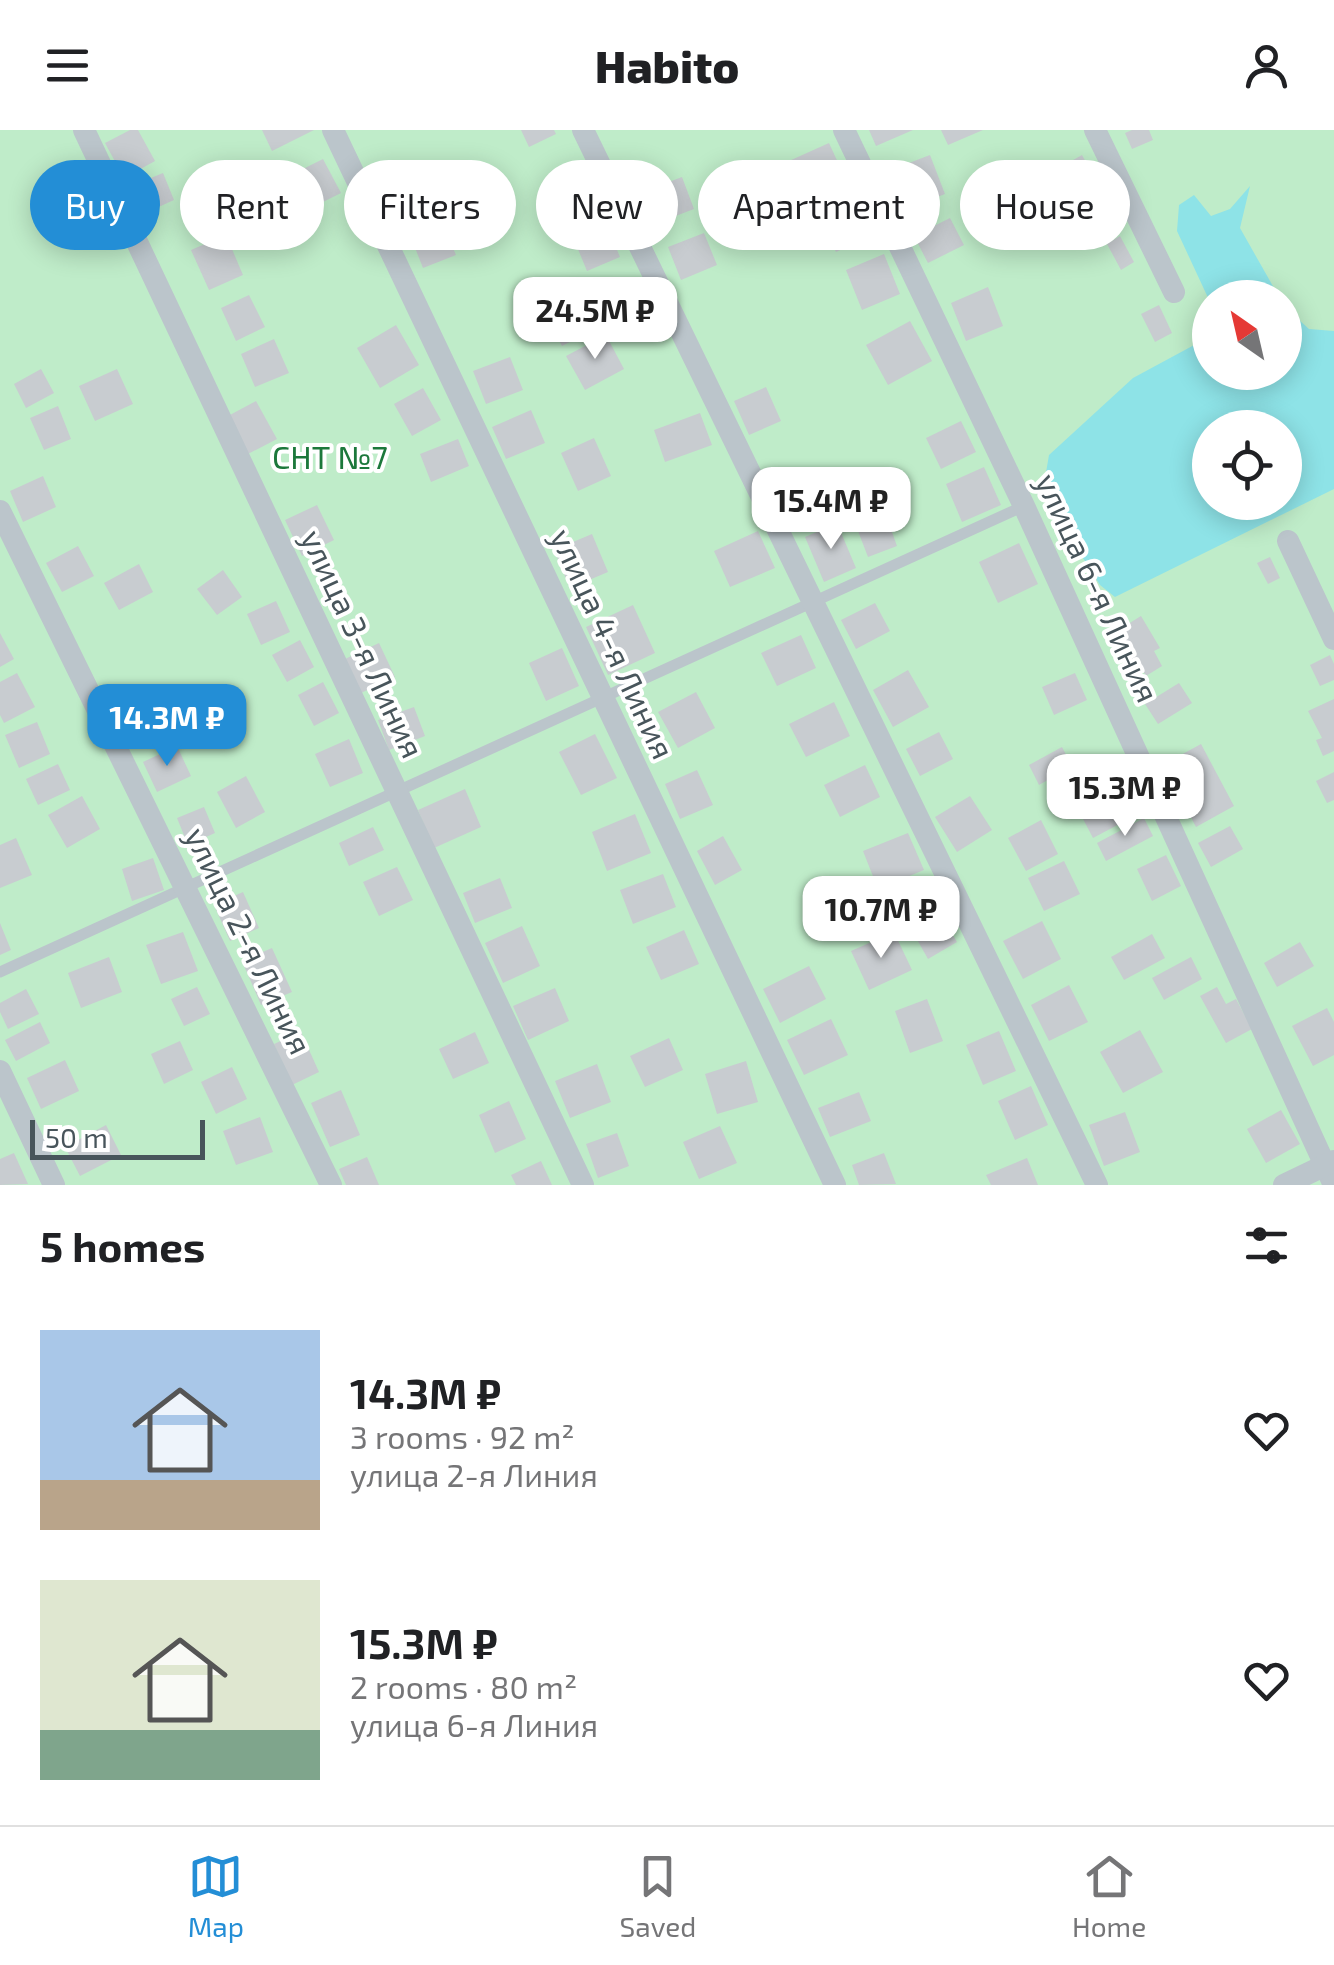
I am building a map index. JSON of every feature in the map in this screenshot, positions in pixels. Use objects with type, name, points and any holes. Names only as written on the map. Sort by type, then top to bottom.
[{"type":"street","name":"улица 3-я Линия","points":[[84,130],[583,1185]]},
{"type":"street","name":"улица 4-я Линия","points":[[333,130],[835,1185]]},
{"type":"street","points":[[582,130],[1098,1185]]},
{"type":"street","name":"улица 6-я Линия","points":[[844,130],[1024,506],[1331,1171]]},
{"type":"street","points":[[1095,130],[1174,292]]},
{"type":"street","name":"улица 2-я Линия","points":[[0,512],[331,1185]]},
{"type":"street","points":[[1288,540],[1334,638]]},
{"type":"street","points":[[0,1071],[54,1185]]},
{"type":"street","points":[[1284,1185],[1331,1171]]},
{"type":"lane","points":[[0,972],[1024,506]]},
{"type":"green space","name":"СНТ №7","points":[[0,130],[1334,130],[1334,1185],[0,1185]]},
{"type":"water","points":[[1250,186],[1240,228],[1269,280],[1200,280],[1177,231],[1179,205],[1194,195],[1211,216],[1230,209]]},
{"type":"water","points":[[1302,323],[1309,329],[1334,331],[1334,489],[1302,505],[1302,410],[1192,410],[1192,520],[1271,520],[1115,597],[1100,585],[1064,528],[1044,484],[1049,455],[1133,378],[1192,346],[1192,390],[1302,390]]},
{"type":"building","points":[[138,130],[154,160],[114,160],[105,143]]},
{"type":"building","points":[[262,130],[314,130],[272,151]]},
{"type":"building","points":[[521,130],[554,130],[556,134],[529,147]]},
{"type":"building","points":[[869,130],[913,130],[876,146]]},
{"type":"building","points":[[941,130],[983,130],[948,145]]},
{"type":"building","points":[[1149,130],[1153,140],[1132,149],[1125,133]]},
{"type":"building","points":[[829,143],[837,160],[791,160]]},
{"type":"building","points":[[324,161],[341,193],[324,202]]},
{"type":"building","points":[[163,173],[174,200],[160,206]]},
{"type":"building","points":[[682,177],[694,209],[678,215],[678,179]]},
{"type":"building","points":[[950,218],[960,237],[960,247],[928,263],[921,250],[940,250],[940,223]]},
{"type":"building","points":[[698,235],[698,250],[711,250],[717,265],[681,280],[669,250],[678,250],[678,243]]},
{"type":"building","points":[[191,250],[232,250],[243,275],[209,290]]},
{"type":"building","points":[[416,250],[454,250],[456,255],[423,268]]},
{"type":"building","points":[[578,250],[617,250],[620,257],[587,271]]},
{"type":"building","points":[[1110,250],[1128,250],[1134,262],[1121,270]]},
{"type":"building","points":[[884,254],[900,294],[862,310],[846,270]]},
{"type":"building","points":[[988,287],[1003,326],[966,341],[951,303]]},
{"type":"building","points":[[582,294],[599,327],[562,346],[545,314]]},
{"type":"building","points":[[249,295],[265,327],[236,341],[221,308]]},
{"type":"building","points":[[1159,305],[1172,333],[1155,342],[1141,314]]},
{"type":"building","points":[[910,321],[932,361],[888,385],[866,345]]},
{"type":"building","points":[[396,325],[419,365],[380,388],[357,348]]},
{"type":"building","points":[[606,335],[624,369],[585,390],[566,356]]},
{"type":"building","points":[[274,339],[289,373],[255,387],[241,354]]},
{"type":"building","points":[[510,357],[523,390],[486,404],[473,371]]},
{"type":"building","points":[[41,369],[54,393],[26,408],[14,384]]},
{"type":"building","points":[[117,369],[133,404],[95,421],[79,386]]},
{"type":"building","points":[[766,387],[781,421],[749,435],[734,401]]},
{"type":"building","points":[[423,388],[441,420],[412,436],[394,404]]},
{"type":"building","points":[[256,401],[277,439],[248,454],[228,416]]},
{"type":"building","points":[[58,406],[71,439],[44,450],[30,418]]},
{"type":"building","points":[[531,410],[545,443],[506,459],[492,427]]},
{"type":"building","points":[[700,413],[712,445],[665,462],[654,430]]},
{"type":"building","points":[[961,421],[976,452],[941,469],[926,438]]},
{"type":"building","points":[[594,438],[611,476],[578,491],[561,453]]},
{"type":"building","points":[[458,439],[469,466],[431,482],[420,454]]},
{"type":"building","points":[[984,467],[1001,505],[962,522],[946,484]]},
{"type":"building","points":[[43,476],[56,507],[23,522],[10,491]]},
{"type":"building","points":[[317,505],[334,540],[302,556],[285,520]]},
{"type":"building","points":[[883,507],[897,546],[868,557],[853,518]]},
{"type":"building","points":[[837,523],[856,568],[824,582],[805,537]]},
{"type":"building","points":[[758,531],[775,568],[730,587],[714,551]]},
{"type":"building","points":[[592,534],[608,572],[570,588],[554,550]]},
{"type":"building","points":[[1019,543],[1038,584],[998,603],[979,562]]},
{"type":"building","points":[[78,546],[94,576],[62,592],[46,563]]},
{"type":"building","points":[[1270,557],[1280,578],[1268,584],[1257,563]]},
{"type":"building","points":[[139,564],[153,592],[119,610],[104,583]]},
{"type":"building","points":[[223,570],[242,597],[217,615],[197,589]]},
{"type":"building","points":[[276,601],[290,632],[261,645],[247,614]]},
{"type":"building","points":[[875,603],[890,631],[856,649],[841,620]]},
{"type":"building","points":[[633,605],[655,653],[608,675],[586,627]]},
{"type":"building","points":[[1141,616],[1160,648],[1154,651],[1162,666],[1146,676],[1141,667],[1134,672],[1112,634]]},
{"type":"building","points":[[0,633],[14,659],[0,667]]},
{"type":"building","points":[[801,635],[816,668],[777,686],[761,653]]},
{"type":"building","points":[[300,640],[314,667],[287,682],[272,655]]},
{"type":"building","points":[[379,643],[395,677],[361,693],[345,659]]},
{"type":"building","points":[[562,648],[579,686],[546,701],[529,663]]},
{"type":"building","points":[[1330,655],[1334,680],[1320,686],[1310,665]]},
{"type":"building","points":[[908,670],[929,707],[893,727],[873,690]]},
{"type":"building","points":[[17,673],[35,707],[4,723],[0,715],[0,682]]},
{"type":"building","points":[[1075,673],[1087,700],[1054,715],[1042,687]]},
{"type":"building","points":[[323,682],[339,713],[314,726],[298,695]]},
{"type":"building","points":[[1179,683],[1192,703],[1158,724],[1145,704]]},
{"type":"building","points":[[696,692],[715,728],[678,748],[658,712]]},
{"type":"building","points":[[1334,699],[1334,751],[1323,756],[1316,740],[1322,738],[1308,711]]},
{"type":"building","points":[[834,702],[850,736],[806,757],[789,724]]},
{"type":"building","points":[[414,707],[425,736],[389,750],[378,720]]},
{"type":"building","points":[[37,722],[50,754],[19,768],[5,735]]},
{"type":"building","points":[[939,732],[953,759],[920,776],[906,749]]},
{"type":"building","points":[[595,734],[617,778],[581,795],[559,752]]},
{"type":"building","points":[[349,739],[363,773],[330,787],[315,754]]},
{"type":"building","points":[[1201,744],[1234,806],[1196,827],[1182,800],[1177,803],[1157,768]]},
{"type":"building","points":[[177,746],[191,776],[157,792],[143,762]]},
{"type":"building","points":[[1062,747],[1072,766],[1039,785],[1029,765]]},
{"type":"building","points":[[1101,758],[1114,782],[1072,804],[1059,781]]},
{"type":"building","points":[[58,764],[70,790],[38,805],[26,779]]},
{"type":"building","points":[[865,765],[880,797],[840,817],[824,785]]},
{"type":"building","points":[[697,770],[713,805],[680,819],[665,784]]},
{"type":"building","points":[[1334,772],[1334,800],[1327,803],[1316,781]]},
{"type":"building","points":[[246,776],[265,812],[236,828],[217,792]]},
{"type":"building","points":[[465,789],[481,827],[434,848],[418,810]]},
{"type":"building","points":[[1131,792],[1142,812],[1093,838],[1082,817]]},
{"type":"building","points":[[82,796],[100,829],[67,848],[48,815]]},
{"type":"building","points":[[970,796],[992,830],[957,852],[935,817]]},
{"type":"building","points":[[204,807],[215,833],[188,845],[177,818]]},
{"type":"building","points":[[635,814],[651,853],[607,871],[592,832]]},
{"type":"building","points":[[1144,818],[1153,836],[1106,861],[1097,843]]},
{"type":"building","points":[[1041,820],[1058,854],[1026,871],[1008,838]]},
{"type":"building","points":[[1230,826],[1243,849],[1211,867],[1198,843]]},
{"type":"building","points":[[373,827],[384,850],[349,866],[339,843]]},
{"type":"building","points":[[908,833],[924,870],[878,889],[863,851]]},
{"type":"building","points":[[723,836],[742,870],[715,885],[697,851]]},
{"type":"building","points":[[16,838],[32,875],[0,888],[0,845]]},
{"type":"building","points":[[1166,855],[1181,886],[1152,901],[1137,869]]},
{"type":"building","points":[[153,858],[164,890],[132,901],[122,869]]},
{"type":"building","points":[[1064,861],[1080,894],[1044,911],[1028,878]]},
{"type":"building","points":[[397,867],[413,900],[379,916],[363,882]]},
{"type":"building","points":[[663,874],[676,907],[633,924],[620,890]]},
{"type":"building","points":[[500,878],[512,908],[475,923],[463,893]]},
{"type":"building","points":[[243,892],[259,928],[230,941],[214,905]]},
{"type":"building","points":[[933,902],[957,942],[928,959],[905,918]]},
{"type":"building","points":[[1042,921],[1061,959],[1023,979],[1003,941]]},
{"type":"building","points":[[0,923],[11,950],[0,955]]},
{"type":"building","points":[[522,926],[540,966],[503,983],[485,943]]},
{"type":"building","points":[[684,930],[699,964],[661,980],[646,947]]},
{"type":"building","points":[[183,932],[198,971],[161,984],[146,945]]},
{"type":"building","points":[[894,932],[912,970],[869,990],[851,951]]},
{"type":"building","points":[[1152,934],[1165,958],[1124,980],[1111,957]]},
{"type":"building","points":[[1300,942],[1314,966],[1277,987],[1264,963]]},
{"type":"building","points":[[272,948],[292,992],[261,1005],[242,961]]},
{"type":"building","points":[[109,957],[122,992],[81,1008],[68,973]]},
{"type":"building","points":[[1191,957],[1202,979],[1164,1000],[1152,978]]},
{"type":"building","points":[[809,966],[826,999],[780,1023],[763,989]]},
{"type":"building","points":[[1069,985],[1088,1022],[1049,1041],[1031,1005]]},
{"type":"building","points":[[197,987],[210,1014],[184,1026],[171,999]]},
{"type":"building","points":[[1217,987],[1226,1004],[1236,999],[1252,1029],[1226,1043],[1200,996]]},
{"type":"building","points":[[555,988],[569,1021],[528,1040],[513,1006]]},
{"type":"building","points":[[26,989],[39,1014],[8,1029],[0,1003]]},
{"type":"building","points":[[927,999],[943,1041],[910,1053],[895,1011]]},
{"type":"building","points":[[1327,1008],[1334,1022],[1334,1055],[1313,1066],[1292,1026]]},
{"type":"building","points":[[831,1019],[848,1055],[804,1075],[787,1040]]},
{"type":"building","points":[[40,1022],[50,1043],[16,1061],[5,1040]]},
{"type":"building","points":[[1140,1030],[1163,1072],[1123,1093],[1100,1052]]},
{"type":"building","points":[[999,1031],[1016,1071],[983,1085],[966,1045]]},
{"type":"building","points":[[301,1032],[319,1072],[292,1085],[274,1044]]},
{"type":"building","points":[[475,1032],[489,1063],[453,1079],[439,1049]]},
{"type":"building","points":[[669,1038],[683,1070],[645,1087],[630,1056]]},
{"type":"building","points":[[180,1041],[193,1070],[164,1084],[151,1054]]},
{"type":"building","points":[[65,1060],[79,1091],[41,1109],[27,1078]]},
{"type":"building","points":[[746,1061],[758,1102],[717,1114],[705,1074]]},
{"type":"building","points":[[597,1064],[611,1102],[570,1118],[555,1081]]},
{"type":"building","points":[[232,1067],[247,1099],[216,1114],[201,1082]]},
{"type":"building","points":[[1031,1086],[1048,1125],[1015,1140],[998,1101]]},
{"type":"building","points":[[341,1090],[360,1135],[330,1147],[311,1103]]},
{"type":"building","points":[[859,1092],[871,1121],[830,1137],[818,1108]]},
{"type":"building","points":[[509,1101],[526,1139],[495,1153],[479,1115]]},
{"type":"building","points":[[1281,1110],[1300,1144],[1266,1163],[1247,1129]]},
{"type":"building","points":[[1125,1112],[1140,1152],[1104,1166],[1089,1125]]},
{"type":"building","points":[[260,1117],[273,1152],[236,1165],[223,1131]]},
{"type":"building","points":[[106,1125],[121,1155],[80,1176],[65,1147]]},
{"type":"building","points":[[720,1126],[737,1163],[699,1179],[683,1142]]},
{"type":"building","points":[[617,1133],[629,1166],[598,1178],[586,1144]]},
{"type":"building","points":[[14,1153],[28,1184],[0,1185],[0,1159]]},
{"type":"building","points":[[884,1153],[896,1184],[859,1185],[852,1165]]},
{"type":"building","points":[[367,1157],[379,1185],[346,1185],[339,1169]]},
{"type":"building","points":[[1027,1158],[1038,1185],[991,1185],[986,1175]]},
{"type":"building","points":[[541,1161],[552,1185],[516,1185],[511,1175]]}]
